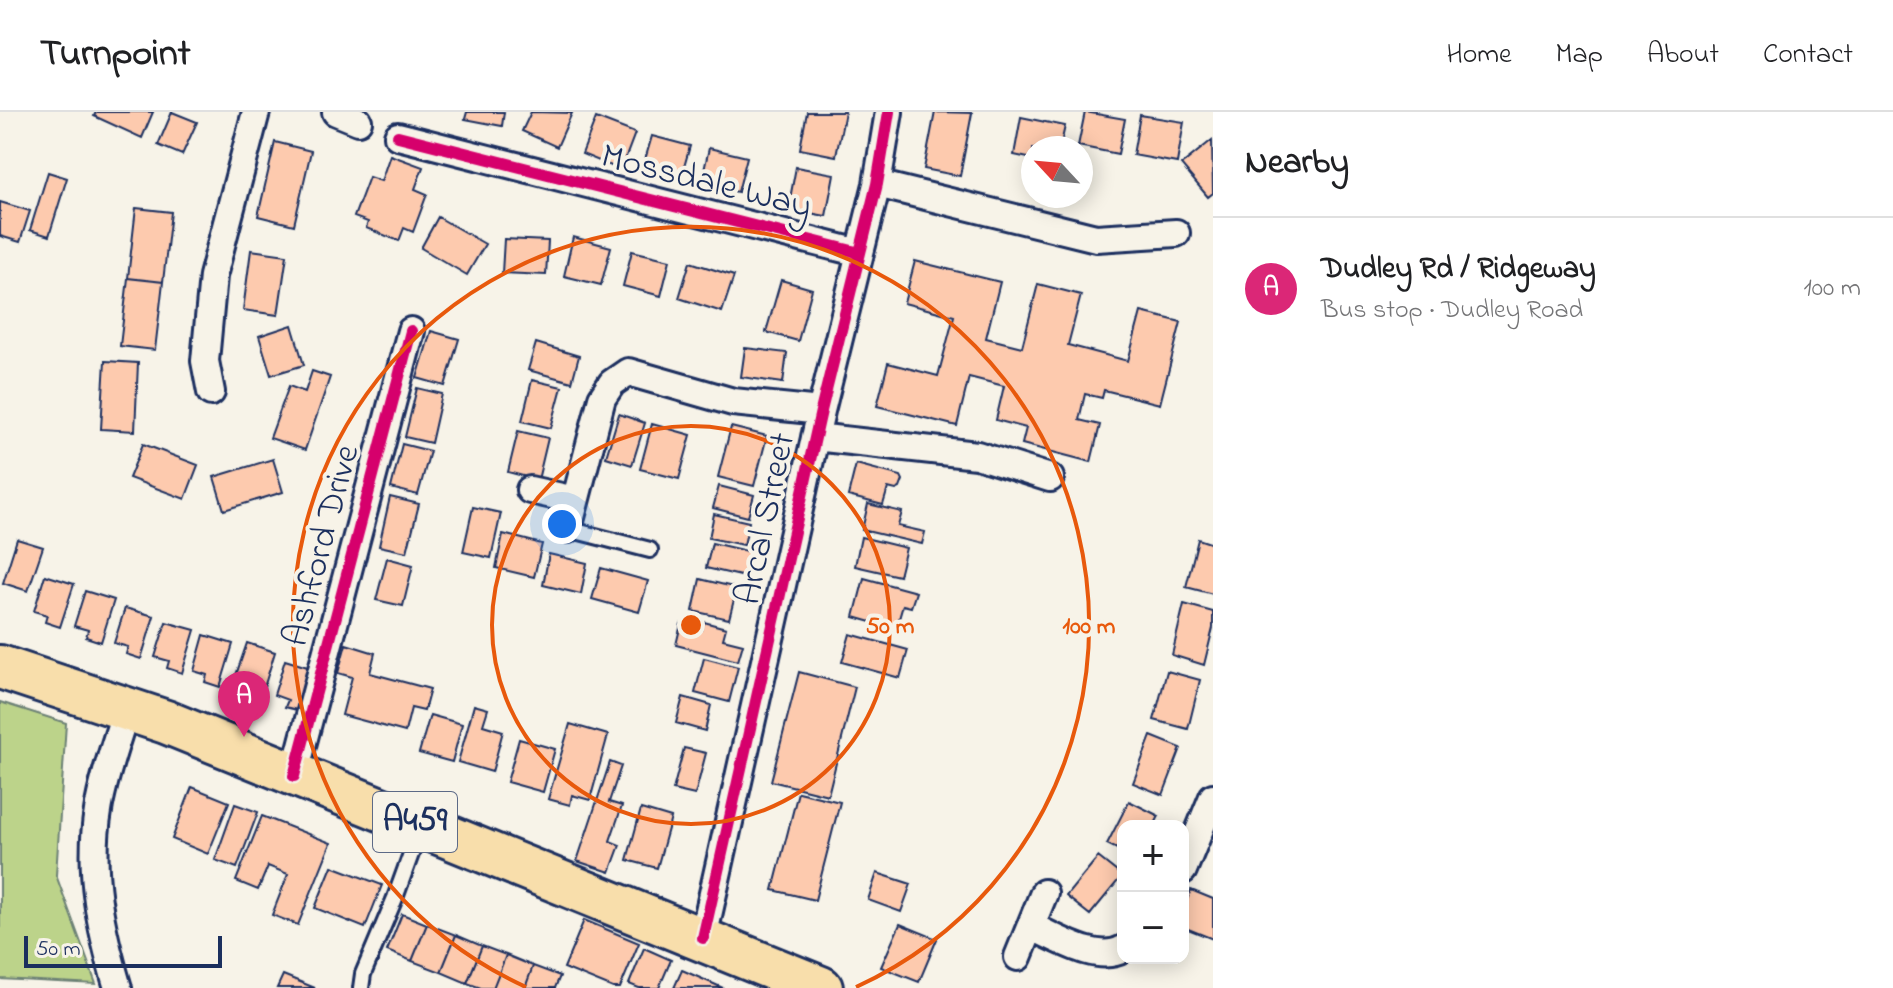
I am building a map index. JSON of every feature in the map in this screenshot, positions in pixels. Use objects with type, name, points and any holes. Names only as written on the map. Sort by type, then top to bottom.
[{"type":"main road","name":"A459","points":[[0,667],[166,722],[821,988]]},
{"type":"street","points":[[211,392],[205,361],[213,276],[256,112]]},
{"type":"street","name":"Arcal Street","points":[[703,938],[818,424],[877,184],[889,112]]},
{"type":"street","name":"Mossdale Way","points":[[398,136],[860,253]]},
{"type":"street","points":[[877,184],[1096,238],[1176,233]]},
{"type":"street","name":"Ashford Drive","points":[[294,776],[411,331]]},
{"type":"street","points":[[568,529],[602,398],[612,383],[628,372],[818,424],[977,455],[1050,478]]},
{"type":"street","points":[[530,490],[575,500]]},
{"type":"street","points":[[118,988],[99,909],[95,846],[98,810],[126,710]]},
{"type":"street","points":[[1189,862],[1205,840],[1213,797]]},
{"type":"street","points":[[1018,957],[1044,893]]},
{"type":"street","points":[[1032,927],[1096,954],[1117,953]]},
{"type":"lane","points":[[568,529],[650,550]]},
{"type":"lane","points":[[361,988],[363,974],[395,898],[421,824]]},
{"type":"green space","points":[[0,702],[66,723],[56,875],[96,984],[0,979]]},
{"type":"building","points":[[96,112],[153,112],[142,138],[94,116]]},
{"type":"building","points":[[172,112],[197,122],[182,155],[158,145]]},
{"type":"building","points":[[467,112],[504,112],[502,126],[465,119]]},
{"type":"building","points":[[531,112],[572,113],[557,147],[522,131]]},
{"type":"building","points":[[807,112],[845,112],[836,156],[800,149]]},
{"type":"building","points":[[935,112],[972,113],[960,176],[924,169]]},
{"type":"building","points":[[1085,112],[1125,119],[1118,154],[1093,149],[1093,136],[1080,136]]},
{"type":"building","points":[[1140,115],[1184,122],[1177,163],[1133,155]]},
{"type":"building","points":[[1021,117],[1065,126],[1063,136],[1021,136],[1021,156],[1014,155]]},
{"type":"building","points":[[596,118],[635,133],[621,170],[582,154]]},
{"type":"building","points":[[652,136],[690,146],[680,181],[642,170]]},
{"type":"building","points":[[1212,140],[1213,193],[1208,197],[1181,165]]},
{"type":"building","points":[[275,142],[311,151],[294,225],[258,216]]},
{"type":"building","points":[[709,148],[747,157],[738,192],[701,184]]},
{"type":"building","points":[[390,155],[423,167],[415,189],[427,194],[413,232],[404,228],[399,241],[366,228],[368,222],[354,217],[369,177],[381,181]]},
{"type":"building","points":[[796,167],[834,174],[826,216],[788,209]]},
{"type":"building","points":[[48,172],[67,178],[49,236],[30,230]]},
{"type":"building","points":[[0,202],[30,211],[20,242],[0,236]]},
{"type":"building","points":[[136,208],[171,212],[163,282],[128,278]]},
{"type":"building","points":[[438,217],[485,244],[467,275],[421,248]]},
{"type":"building","points":[[573,237],[611,247],[601,285],[564,276]]},
{"type":"building","points":[[504,239],[548,241],[546,275],[502,273]]},
{"type":"building","points":[[251,250],[287,255],[278,315],[243,310]]},
{"type":"building","points":[[632,251],[670,260],[661,296],[623,286]]},
{"type":"building","points":[[915,261],[1000,282],[986,338],[1022,347],[1038,284],[1081,295],[1068,345],[1128,361],[1141,312],[1181,322],[1160,404],[1104,390],[1102,398],[1085,394],[1079,420],[1100,425],[1091,462],[1022,444],[1026,428],[996,420],[1004,386],[969,377],[957,426],[877,406],[888,363],[938,376],[954,316],[904,303]]},
{"type":"building","points":[[690,262],[734,276],[722,312],[679,298]]},
{"type":"building","points":[[128,278],[163,282],[155,350],[120,346]]},
{"type":"building","points":[[781,280],[812,289],[798,341],[766,332]]},
{"type":"building","points":[[292,325],[304,365],[271,375],[259,336]]},
{"type":"building","points":[[431,331],[459,339],[445,386],[417,378]]},
{"type":"building","points":[[536,343],[579,356],[572,382],[528,370]]},
{"type":"building","points":[[745,348],[787,353],[783,383],[741,377]]},
{"type":"building","points":[[105,361],[138,363],[135,431],[101,429]]},
{"type":"building","points":[[312,371],[330,377],[305,450],[270,438],[289,386],[305,392]]},
{"type":"building","points":[[532,380],[562,387],[551,428],[522,421]]},
{"type":"building","points":[[417,388],[442,394],[431,443],[405,437]]},
{"type":"building","points":[[619,414],[645,423],[632,465],[606,457]]},
{"type":"building","points":[[652,424],[691,435],[679,479],[640,469]]},
{"type":"building","points":[[731,427],[767,436],[754,486],[718,477]]},
{"type":"building","points":[[518,431],[548,438],[538,480],[508,472]]},
{"type":"building","points":[[143,444],[198,465],[185,499],[129,478]]},
{"type":"building","points":[[402,444],[430,451],[418,495],[391,488]]},
{"type":"building","points":[[273,459],[283,492],[224,510],[214,477]]},
{"type":"building","points":[[856,464],[901,476],[900,488],[888,488],[883,505],[848,496]]},
{"type":"building","points":[[719,486],[754,495],[748,517],[713,508]]},
{"type":"building","points":[[390,497],[419,504],[407,552],[379,546]]},
{"type":"building","points":[[868,504],[902,512],[898,526],[925,532],[922,544],[862,530]]},
{"type":"building","points":[[473,507],[501,513],[491,558],[463,552]]},
{"type":"building","points":[[714,514],[749,522],[744,545],[709,538]]},
{"type":"building","points":[[503,534],[542,544],[534,577],[496,568]]},
{"type":"building","points":[[861,537],[906,548],[899,576],[855,566]]},
{"type":"building","points":[[17,539],[43,547],[28,591],[3,583]]},
{"type":"building","points":[[1198,539],[1213,544],[1213,594],[1186,587]]},
{"type":"building","points":[[712,543],[751,552],[745,577],[706,568]]},
{"type":"building","points":[[549,554],[587,563],[581,594],[543,585]]},
{"type":"building","points":[[387,558],[413,565],[403,606],[376,600]]},
{"type":"building","points":[[601,568],[648,581],[639,612],[592,599]]},
{"type":"building","points":[[45,575],[74,584],[60,627],[45,622],[47,615],[34,611]]},
{"type":"building","points":[[864,578],[916,592],[911,607],[903,605],[896,629],[854,617]]},
{"type":"building","points":[[700,579],[737,588],[729,619],[693,611]]},
{"type":"building","points":[[85,591],[114,600],[101,642],[86,637],[88,630],[74,626]]},
{"type":"building","points":[[1184,604],[1213,612],[1213,628],[1204,665],[1172,655]]},
{"type":"building","points":[[125,608],[154,616],[141,659],[126,654],[128,647],[114,643]]},
{"type":"building","points":[[166,622],[195,630],[182,673],[167,668],[169,661],[155,657]]},
{"type":"building","points":[[704,622],[726,628],[723,639],[743,644],[738,661],[676,645],[681,624],[702,629]]},
{"type":"building","points":[[850,634],[908,650],[900,678],[842,662]]},
{"type":"building","points":[[204,635],[233,644],[220,687],[205,682],[207,675],[194,671]]},
{"type":"building","points":[[247,643],[275,652],[262,694],[246,689],[249,683],[235,678]]},
{"type":"building","points":[[346,644],[375,653],[370,673],[430,689],[424,711],[411,708],[405,732],[342,715],[352,677],[338,673]]},
{"type":"building","points":[[704,658],[738,667],[729,702],[695,693]]},
{"type":"building","points":[[285,660],[314,669],[301,711],[285,707],[288,700],[274,695]]},
{"type":"building","points":[[1167,671],[1200,680],[1188,729],[1154,720]]},
{"type":"building","points":[[799,672],[855,687],[828,795],[771,781]]},
{"type":"building","points":[[683,697],[711,705],[705,731],[676,723]]},
{"type":"building","points":[[474,705],[488,709],[483,725],[503,731],[492,772],[458,762]]},
{"type":"building","points":[[430,715],[462,724],[452,762],[419,753]]},
{"type":"building","points":[[570,724],[608,735],[590,800],[572,795],[570,805],[548,799]]},
{"type":"building","points":[[1151,736],[1181,748],[1163,795],[1133,783]]},
{"type":"building","points":[[519,739],[555,749],[543,792],[507,782]]},
{"type":"building","points":[[684,748],[706,753],[695,795],[673,790]]},
{"type":"building","points":[[610,762],[621,766],[609,802],[622,806],[610,841],[620,845],[610,872],[577,861]]},
{"type":"building","points":[[192,787],[229,802],[208,854],[172,839]]},
{"type":"building","points":[[798,792],[840,802],[815,900],[773,890]]},
{"type":"building","points":[[1129,801],[1159,816],[1157,820],[1119,820]]},
{"type":"building","points":[[235,804],[258,812],[237,868],[215,860]]},
{"type":"building","points":[[641,809],[671,818],[657,868],[627,860]]},
{"type":"building","points":[[262,816],[331,843],[298,925],[272,915],[288,874],[268,866],[258,890],[236,881]]},
{"type":"building","points":[[1117,824],[1117,849],[1107,844]]},
{"type":"building","points":[[1098,857],[1117,872],[1117,882],[1090,915],[1066,896]]},
{"type":"building","points":[[332,866],[382,885],[365,928],[315,908]]},
{"type":"building","points":[[877,873],[911,884],[901,912],[868,900]]},
{"type":"building","points":[[1191,890],[1213,899],[1213,939],[1189,929]]},
{"type":"building","points":[[402,914],[427,924],[412,961],[387,951]]},
{"type":"building","points":[[584,920],[639,943],[620,988],[564,968]]},
{"type":"building","points":[[427,924],[456,935],[441,972],[412,961]]},
{"type":"building","points":[[900,924],[937,939],[919,982],[881,967]]},
{"type":"building","points":[[456,935],[482,946],[467,983],[441,972]]},
{"type":"building","points":[[482,946],[506,955],[493,988],[467,983]]},
{"type":"building","points":[[644,948],[671,960],[659,988],[639,988],[629,984]]},
{"type":"building","points":[[506,955],[533,966],[525,988],[493,988]]},
{"type":"building","points":[[533,966],[560,976],[555,988],[525,988]]},
{"type":"building","points":[[682,970],[723,988],[674,988]]},
{"type":"building","points":[[283,975],[315,988],[277,988]]},
{"type":"cycle path","points":[[703,938],[821,411],[877,184],[889,112]]},
{"type":"cycle path","points":[[398,136],[860,253]]},
{"type":"cycle path","points":[[294,776],[411,331]]},
{"type":"place","name":"Dudley Rd / Ridgeway","points":[[244,737]]}]
